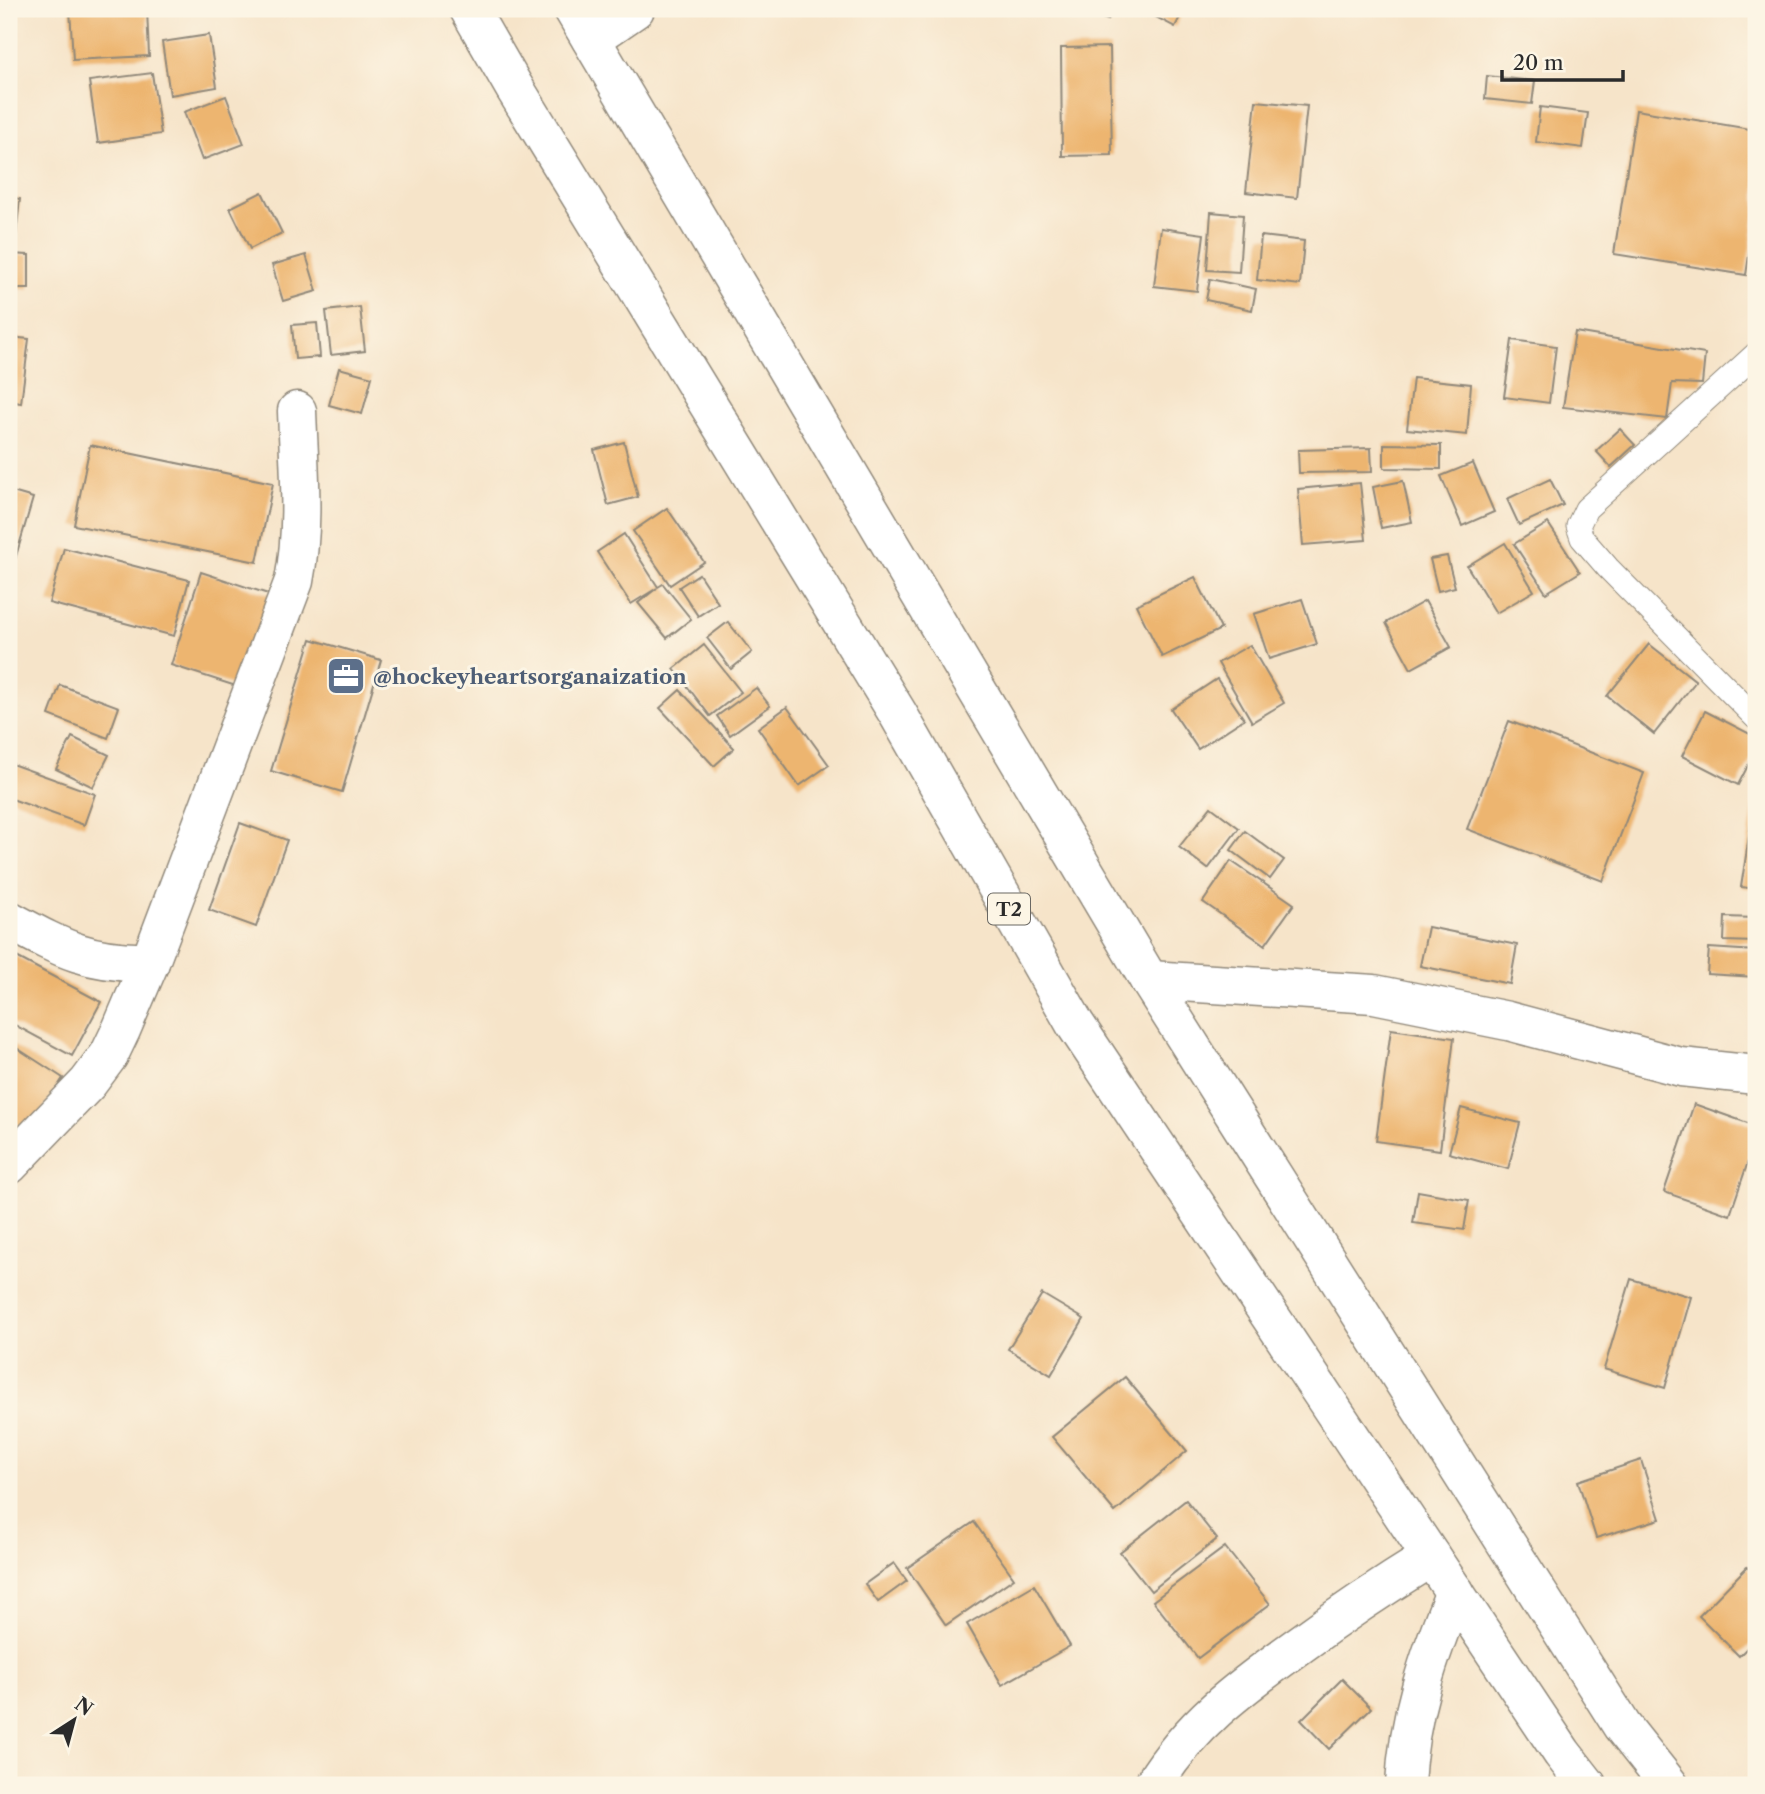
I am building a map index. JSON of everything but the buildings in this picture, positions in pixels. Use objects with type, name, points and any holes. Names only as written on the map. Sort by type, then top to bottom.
[{"type":"main road","name":"T2","points":[[469,9],[514,87],[898,714],[1075,1024],[1562,1753],[1587,1785]]},
{"type":"main road","points":[[635,9],[582,24],[1149,980],[1622,1726],[1669,1785]]},
{"type":"main road","points":[[9,1165],[88,1083],[109,1055],[150,962],[294,581],[299,558],[300,527],[297,411]]},
{"type":"main road","points":[[9,920],[78,954],[121,963],[150,962]]},
{"type":"main road","points":[[1149,980],[1374,993],[1508,1021],[1681,1067],[1756,1075]]},
{"type":"main road","points":[[1153,1785],[1183,1741],[1217,1707],[1356,1604],[1431,1557]]},
{"type":"main road","points":[[1405,1785],[1417,1700],[1431,1650],[1455,1592]]},
{"type":"lane","points":[[1756,354],[1586,509],[1578,526],[1582,538],[1608,568],[1756,718]]},
{"type":"place","name":"@hockeyheartsorganaization","points":[[346,676]]}]
